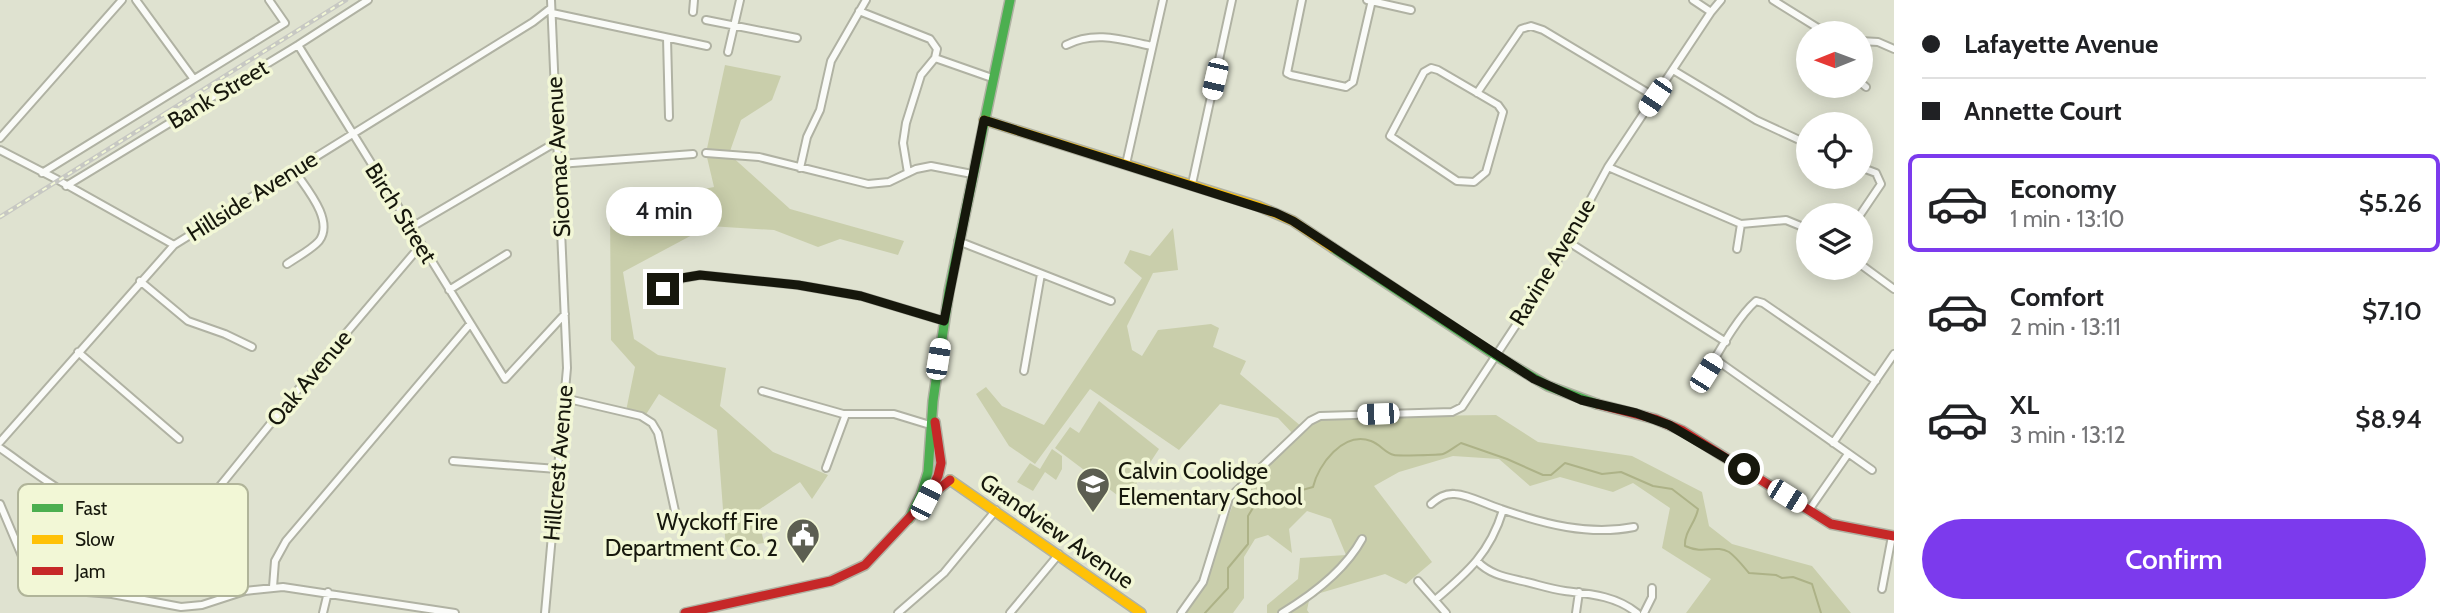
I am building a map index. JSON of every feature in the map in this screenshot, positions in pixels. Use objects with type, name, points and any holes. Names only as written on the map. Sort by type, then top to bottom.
[{"type":"street","points":[[0,138],[122,0]]},
{"type":"street","points":[[136,0],[192,78]]},
{"type":"street","points":[[42,173],[285,23],[270,0]]},
{"type":"street","name":"Bank Street","points":[[66,186],[298,46],[368,0]]},
{"type":"street","points":[[693,12],[694,0]]},
{"type":"street","points":[[728,52],[740,0]]},
{"type":"street","points":[[800,168],[807,137],[820,110],[831,61],[866,0]]},
{"type":"street","points":[[909,519],[928,472],[932,404],[944,321],[958,241],[1010,0]]},
{"type":"street","points":[[1126,164],[1163,0]]},
{"type":"street","points":[[1192,184],[1232,0]]},
{"type":"street","points":[[1302,0],[1287,72],[1346,87],[1350,86],[1354,77],[1370,0],[1410,10]]},
{"type":"street","points":[[1693,0],[1711,12]]},
{"type":"street","name":"Ravine Avenue","points":[[1181,613],[1203,582],[1229,498],[1310,421],[1320,416],[1456,411],[1462,407],[1553,270],[1608,167],[1721,0]]},
{"type":"street","points":[[1773,0],[1807,21]]},
{"type":"street","points":[[551,7],[707,46]]},
{"type":"street","name":"Hillside Avenue","points":[[0,442],[174,245],[533,22],[551,7]]},
{"type":"street","name":"Sicomac Avenue","points":[[551,7],[565,314]]},
{"type":"street","points":[[859,11],[930,39],[937,49],[935,58],[922,75],[906,123],[903,143],[908,173]]},
{"type":"street","points":[[706,20],[797,38]]},
{"type":"street","points":[[1477,93],[1521,29],[1531,26],[1543,30],[1655,97]]},
{"type":"street","points":[[1066,45],[1080,39],[1099,36],[1152,46]]},
{"type":"street","points":[[667,38],[669,117]]},
{"type":"street","points":[[1873,42],[1894,49]]},
{"type":"street","name":"Birch Street","points":[[298,46],[505,379],[565,314]]},
{"type":"street","points":[[935,58],[992,78]]},
{"type":"street","points":[[1427,69],[1435,69],[1477,93],[1498,105],[1503,117],[1486,172],[1474,182],[1457,181],[1392,139],[1391,134],[1427,69]]},
{"type":"street","points":[[1673,70],[1756,120],[1796,138]]},
{"type":"street","points":[[984,120],[1192,184],[1293,221],[1534,379],[1562,393],[1655,419],[1683,431],[1837,525],[1893,536],[1882,589]]},
{"type":"street","points":[[410,228],[558,141]]},
{"type":"street","points":[[0,150],[174,245]]},
{"type":"street","points":[[706,153],[740,154],[868,184],[889,182],[930,166],[972,174]]},
{"type":"street","points":[[559,164],[693,155]]},
{"type":"street","points":[[1608,167],[1741,223],[1786,220],[1796,224]]},
{"type":"street","points":[[287,264],[319,241],[324,230],[322,215],[294,170]]},
{"type":"street","points":[[1869,203],[1880,187],[1879,176],[1873,172]]},
{"type":"street","points":[[1737,249],[1741,223]]},
{"type":"street","points":[[958,241],[1111,301]]},
{"type":"street","points":[[1567,241],[1726,342]]},
{"type":"street","name":"Oak Avenue","points":[[222,484],[421,245]]},
{"type":"street","points":[[449,290],[507,254]]},
{"type":"street","points":[[1024,371],[1041,274]]},
{"type":"street","points":[[1873,274],[1894,289]]},
{"type":"street","points":[[663,289],[682,278],[700,275],[798,285],[861,296],[944,321]]},
{"type":"street","points":[[140,281],[188,321],[252,347]]},
{"type":"street","points":[[1698,387],[1750,306],[1756,301],[1763,303],[1876,381]]},
{"type":"street","name":"Hillcrest Avenue","points":[[545,613],[567,368],[565,314]]},
{"type":"street","points":[[273,587],[275,561],[286,541],[470,324]]},
{"type":"street","points":[[78,352],[179,439]]},
{"type":"street","points":[[1833,443],[1894,354]]},
{"type":"street","points":[[1715,359],[1871,470]]},
{"type":"street","points":[[762,391],[846,415],[894,414],[930,425]]},
{"type":"street","points":[[564,398],[642,416],[652,423],[658,433],[675,511]]},
{"type":"street","points":[[926,500],[938,476],[941,463],[932,404]]},
{"type":"street","points":[[826,468],[846,415]]},
{"type":"street","points":[[0,448],[56,484]]},
{"type":"street","points":[[1809,510],[1848,454]]},
{"type":"street","points":[[453,461],[557,469]]},
{"type":"street","name":"Grandview Avenue","points":[[928,472],[950,480],[996,510],[1059,554],[1127,609],[1141,613]]},
{"type":"street","points":[[685,613],[844,577],[875,557],[926,500],[950,480]]},
{"type":"street","points":[[1431,504],[1445,495],[1459,494],[1503,510],[1579,529],[1598,531],[1634,527]]},
{"type":"street","points":[[0,504],[18,547]]},
{"type":"street","points":[[898,613],[944,573],[996,510]]},
{"type":"street","points":[[1435,600],[1477,561],[1491,541],[1503,510]]},
{"type":"street","points":[[1282,613],[1298,604],[1331,576],[1362,540]]},
{"type":"street","points":[[1010,613],[1059,554]]},
{"type":"street","points":[[1477,561],[1485,570],[1508,578],[1611,599],[1637,613]]},
{"type":"street","points":[[1418,581],[1446,613]]},
{"type":"street","points":[[248,591],[273,587],[328,592],[413,609],[455,613]]},
{"type":"street","points":[[1644,613],[1652,597],[1652,589]]},
{"type":"street","points":[[323,613],[328,592]]},
{"type":"street","points":[[1576,613],[1579,592]]},
{"type":"street","points":[[123,596],[181,607],[202,605],[230,596]]},
{"type":"green space","points":[[725,65],[781,76],[772,100],[741,120],[729,154],[790,209],[904,241],[898,255],[840,239],[818,247],[774,230],[709,226],[623,272],[634,339],[658,355],[726,368],[720,406],[773,452],[828,475],[812,499],[800,482],[757,511],[764,543],[726,549],[717,430],[659,394],[645,416],[626,411],[635,367],[611,340],[610,207],[714,187],[706,153]]},
{"type":"green space","points":[[1173,228],[1178,270],[1153,273],[1127,326],[1132,350],[1142,356],[1158,330],[1211,324],[1219,328],[1213,347],[1246,361],[1240,374],[1302,427],[1324,417],[1496,415],[1538,442],[1632,456],[1702,492],[1709,526],[1732,544],[1812,566],[1851,613],[1686,613],[1711,579],[1662,548],[1670,508],[1633,483],[1613,492],[1560,477],[1530,486],[1499,459],[1453,456],[1399,472],[1374,486],[1432,562],[1406,584],[1385,574],[1310,596],[1307,610],[1309,613],[1267,613],[1267,605],[1298,579],[1300,558],[1346,555],[1331,519],[1307,511],[1289,529],[1292,553],[1268,535],[1255,539],[1244,557],[1244,598],[1233,613],[1181,613],[1206,575],[1240,486],[1294,435],[1278,418],[1220,404],[1179,450],[1090,389],[1035,464],[1009,446],[976,394],[986,387],[1002,406],[1044,425],[1142,278],[1124,263],[1130,250],[1150,256]]},
{"type":"green space","points":[[1099,401],[1159,449],[1125,501],[1055,448],[1070,427],[1079,433]]},
{"type":"green space","points":[[1052,449],[1062,456],[1062,469],[1056,480],[1045,472],[1033,491],[1017,482],[1030,463],[1040,469]]},
{"type":"waterway","points":[[1205,613],[1228,588],[1228,568],[1248,544],[1248,516],[1256,503],[1313,487],[1320,469],[1333,452],[1342,445],[1361,439],[1374,442],[1394,455],[1443,454],[1461,443],[1543,475],[1551,475],[1565,463],[1602,474],[1621,472],[1653,486],[1672,489],[1698,509],[1686,536],[1685,546],[1698,550],[1719,549],[1729,552],[1749,573],[1793,577],[1812,584],[1821,613]]},
{"type":"railway","points":[[0,217],[346,0]]},
{"type":"traffic: fast","points":[[909,519],[921,495],[928,472],[933,401],[949,291],[1010,0]]},
{"type":"traffic: fast","points":[[1333,248],[1495,355],[1548,386],[1597,404]]},
{"type":"traffic: slow","points":[[984,120],[1258,206],[1293,221],[1333,248]]},
{"type":"traffic: slow","points":[[950,480],[1141,613]]},
{"type":"traffic: jam","points":[[1597,404],[1655,419],[1683,431],[1831,524],[1894,536]]},
{"type":"traffic: jam","points":[[685,613],[831,581],[865,565],[926,500],[938,476],[941,463],[935,422]]},
{"type":"traffic: jam","points":[[931,495],[950,480]]},
{"type":"place","name":"Calvin Coolidge Elementary School","points":[[1093,514]]},
{"type":"place","name":"Wyckoff Fire Department Co. 2","points":[[803,565]]},
{"type":"route","points":[[663,289],[674,281],[692,275],[817,287],[861,296],[944,321],[984,120],[1192,184],[1276,213],[1293,221],[1534,379],[1581,400],[1636,413],[1683,431],[1744,469]]}]
